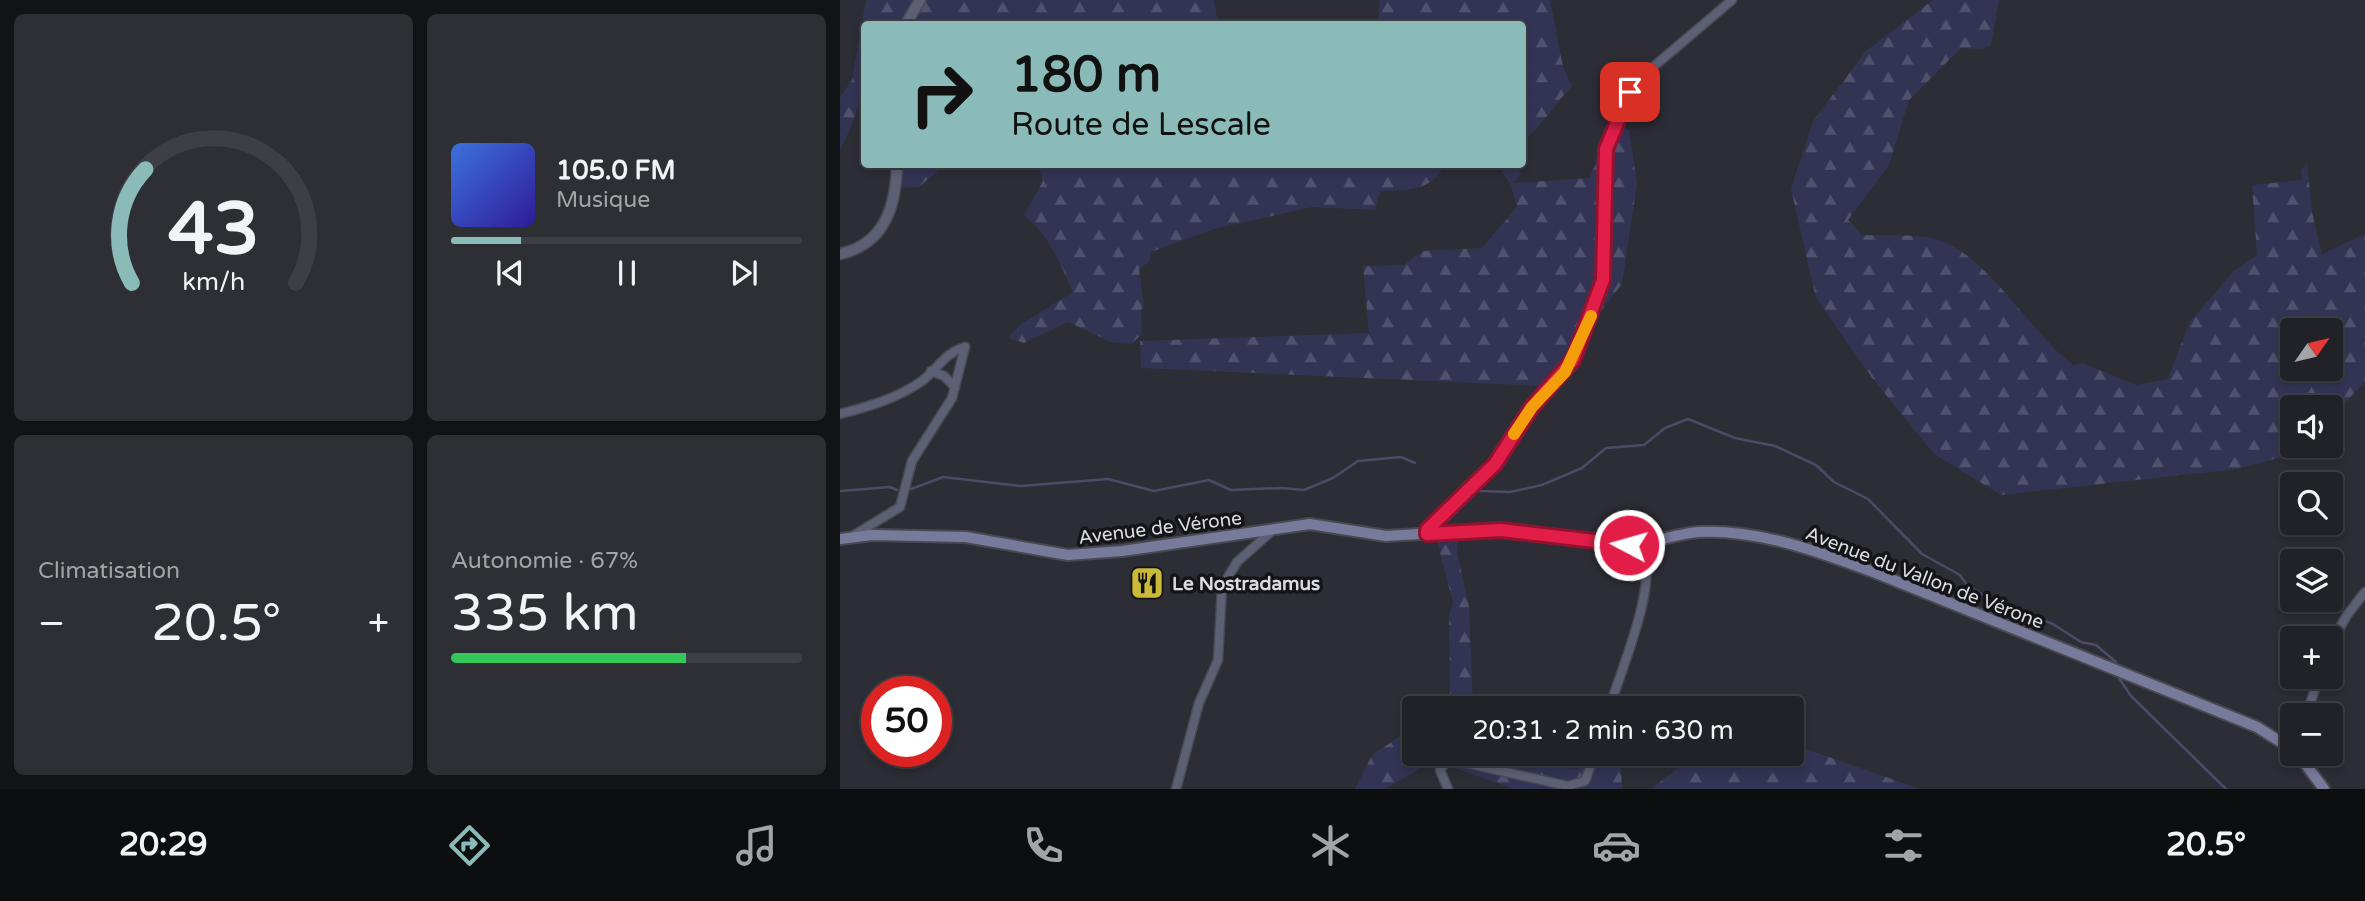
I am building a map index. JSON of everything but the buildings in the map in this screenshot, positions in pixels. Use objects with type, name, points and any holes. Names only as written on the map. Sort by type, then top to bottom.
[{"type":"main road","name":"Avenue de Vérone","points":[[846,538],[966,537],[1068,555],[1122,551],[1310,524],[1386,536],[1442,531]]},
{"type":"main road","name":"Avenue du Vallon de Vérone","points":[[1442,531],[1501,530],[1617,545],[1644,545],[1683,534],[1735,534],[1818,552],[2257,727],[2280,741]]},
{"type":"main road","name":"Avenue du Vallon de Vérone","points":[[2306,766],[2324,789]]},
{"type":"street","points":[[908,21],[920,0]]},
{"type":"street","points":[[1427,534],[1430,527],[1495,464],[1532,407],[1565,372],[1587,326],[1604,275],[1606,149],[1630,92],[1653,68],[1732,0]]},
{"type":"street","points":[[840,254],[866,244],[885,224],[895,193],[897,168]]},
{"type":"street","points":[[840,414],[891,401],[931,371],[945,356],[965,348],[955,387],[939,422],[912,461],[897,510],[846,538]]},
{"type":"street","points":[[931,371],[944,376],[955,387]]},
{"type":"street","points":[[1176,789],[1199,703],[1218,660],[1222,587],[1237,562],[1273,530]]},
{"type":"street","points":[[1613,696],[1647,586],[1649,562],[1644,545]]},
{"type":"street","points":[[2341,626],[2365,592]]},
{"type":"street","points":[[1443,766],[1440,770],[1448,789]]},
{"type":"street","points":[[1479,766],[1568,786],[1585,780],[1590,766]]},
{"type":"green space","points":[[866,0],[1214,0],[1218,21],[862,21]]},
{"type":"green space","points":[[1380,0],[1550,0],[1563,67],[1572,86],[1526,138],[1526,21],[1378,21]]},
{"type":"green space","points":[[1933,0],[1999,0],[1991,45],[1982,49],[1961,48],[1909,100],[1889,165],[1848,220],[1862,235],[1924,237],[1951,245],[1988,274],[2056,351],[2073,365],[2083,363],[2136,385],[2168,379],[2189,323],[2234,271],[2257,255],[2252,185],[2302,180],[2301,171],[2307,162],[2312,212],[2322,254],[2365,234],[2365,382],[2343,405],[2343,395],[2280,395],[2280,458],[2237,469],[2001,495],[1934,454],[1873,379],[1816,298],[1791,189],[1813,121],[1866,51]]},
{"type":"green space","points":[[861,29],[859,103],[840,150],[840,97],[852,80]]},
{"type":"green space","points":[[1623,128],[1629,130],[1637,183],[1622,284],[1543,386],[1141,368],[1140,341],[1369,333],[1363,266],[1404,265],[1423,251],[1482,248],[1517,207],[1511,185],[1499,168],[1517,168],[1521,174],[1513,183],[1590,178],[1601,146]]},
{"type":"green space","points":[[901,168],[941,168],[919,187],[900,188]]},
{"type":"green space","points":[[1039,168],[1442,168],[1426,185],[1380,191],[1375,210],[1312,207],[1214,229],[1151,252],[1149,262],[1139,269],[1144,306],[1141,310],[1142,334],[1131,344],[1111,342],[1068,322],[1024,343],[1008,338],[1020,325],[1073,292],[1047,241],[1024,215],[1043,181]]},
{"type":"green space","points":[[1458,537],[1457,552],[1469,607],[1472,696],[1450,696],[1449,615],[1453,603],[1437,541],[1433,538]]},
{"type":"green space","points":[[1402,735],[1402,766],[1427,766],[1385,789],[1355,789],[1372,755]]},
{"type":"green space","points":[[1804,748],[1920,789],[1651,789],[1681,766],[1804,766]]},
{"type":"green space","points":[[1449,766],[1560,766],[1577,769],[1579,766],[1620,766],[1621,769],[1622,789],[1514,789]]},
{"type":"waterway","points":[[1480,491],[1510,492],[1542,485],[1582,468],[1606,448],[1644,445],[1665,428],[1688,419],[1735,438],[1775,446],[1816,465],[1834,482],[1868,499],[1922,554],[1960,575],[1967,585],[1993,601],[2053,624],[2081,642],[2096,645],[2116,662]]},
{"type":"waterway","points":[[911,489],[943,477],[1021,486],[1108,479],[1154,491],[1209,480],[1231,490],[1304,490],[1333,478],[1358,461],[1401,457],[1415,463]]},
{"type":"waterway","points":[[840,491],[890,487],[897,490]]},
{"type":"waterway","points":[[2119,678],[2131,696],[2226,789]]},
{"type":"slow traffic","points":[[1514,434],[1532,407],[1573,360],[1591,316]]},
{"type":"place","name":"Le Nostradamus","points":[[1147,583]]},
{"type":"route","points":[[1629,545],[1501,530],[1469,529],[1427,534],[1427,530],[1495,464],[1532,407],[1573,360],[1603,280],[1606,251],[1606,149],[1630,92]]}]
